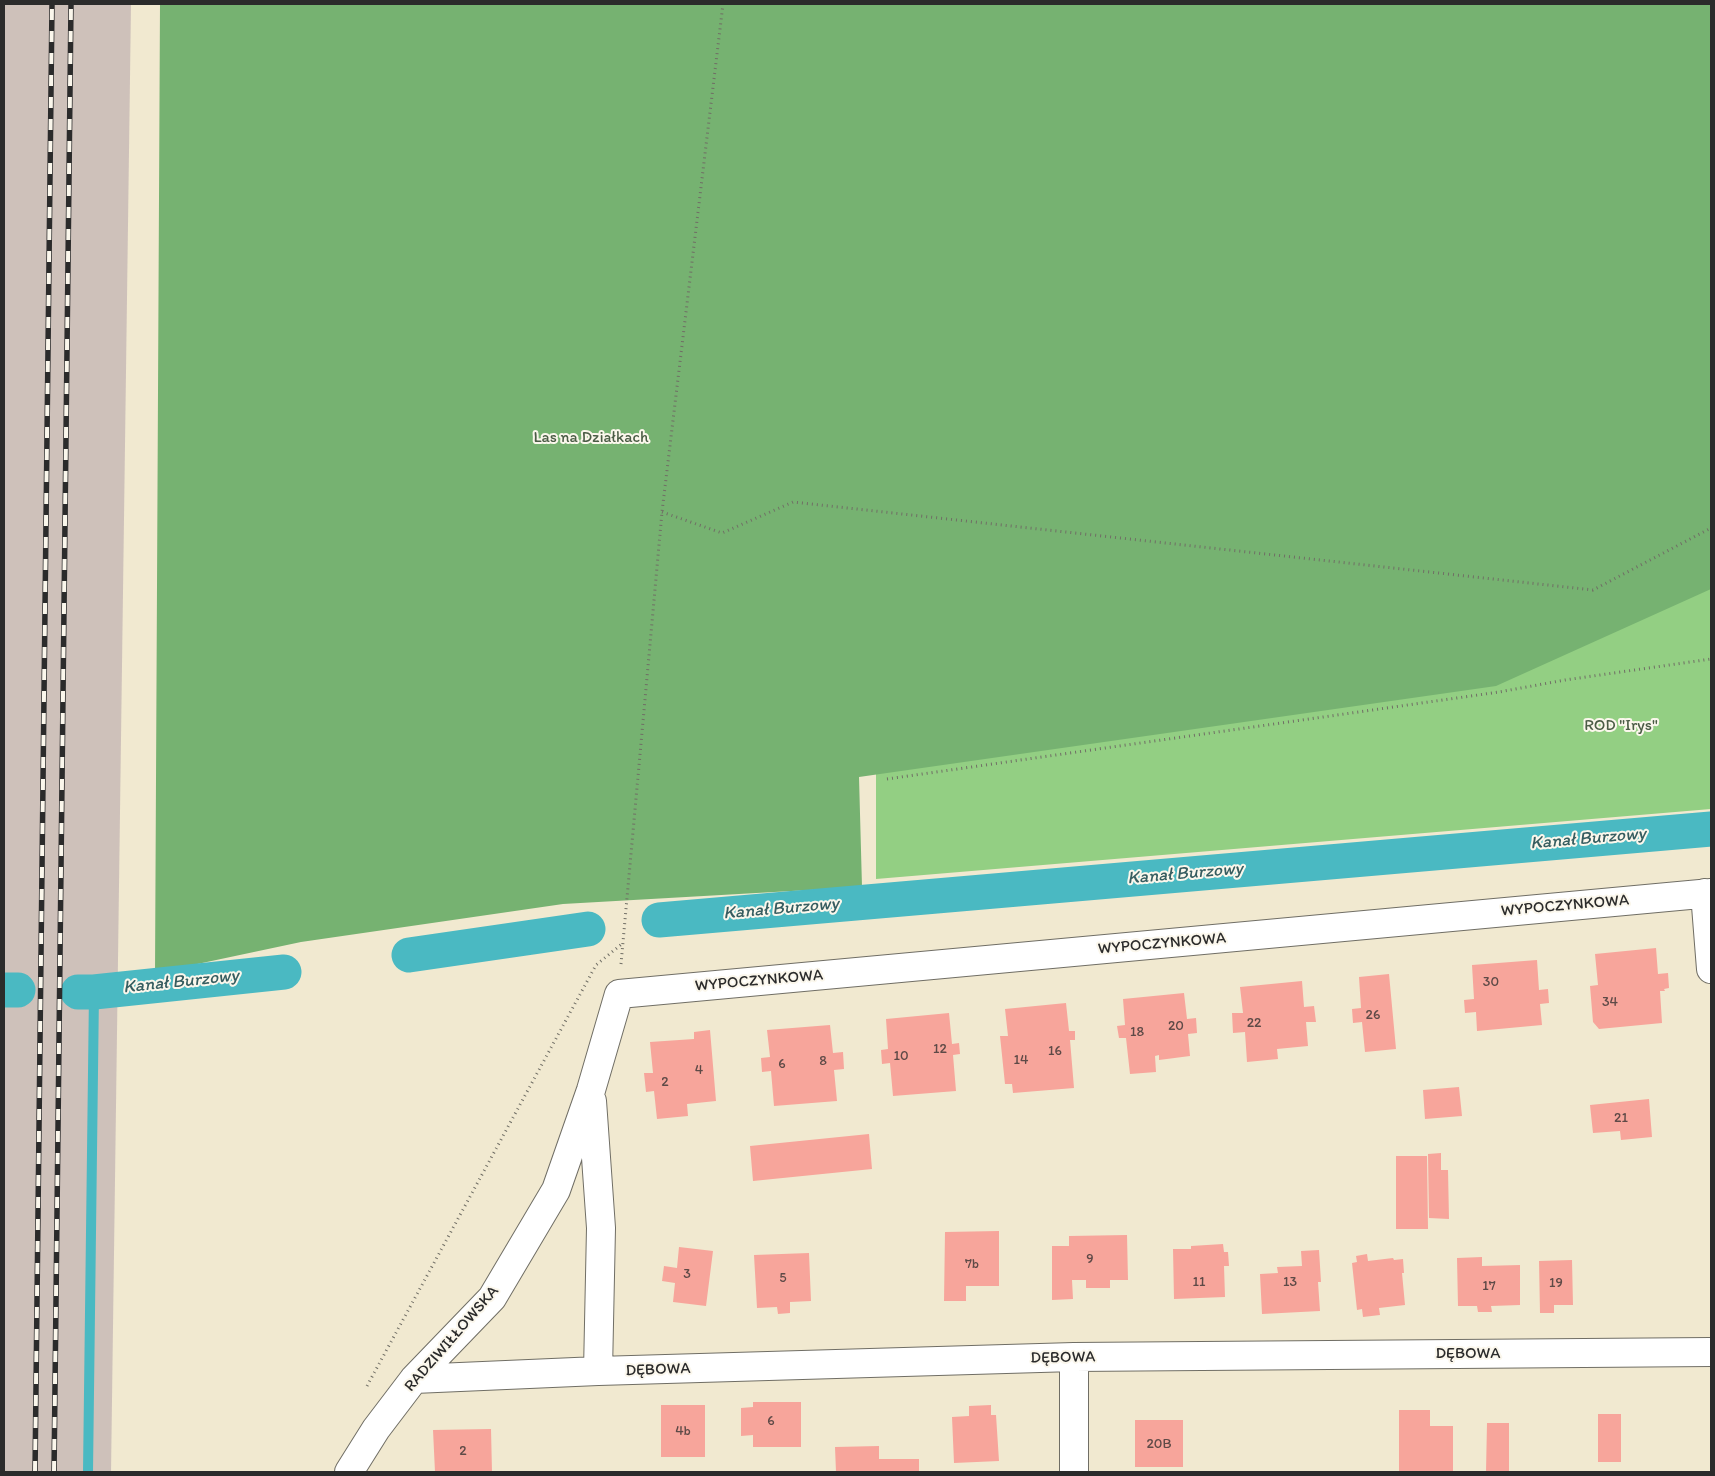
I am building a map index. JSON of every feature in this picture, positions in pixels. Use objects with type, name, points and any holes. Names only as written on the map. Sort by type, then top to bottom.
[{"type":"street","name":"WYPOCZYNKOWA","points":[[619,994],[1708,893],[1711,969]]},
{"type":"street","name":"RADZIWIŁŁOWSKA","points":[[349,1472],[376,1429],[414,1379],[492,1298],[556,1190],[591,1090],[619,994]]},
{"type":"street","name":"RADZIWIŁŁOWSKA","points":[[591,1090],[600,1228],[598,1372]]},
{"type":"street","name":"DĘBOWA","points":[[414,1379],[1074,1357],[1711,1352]]},
{"type":"street","points":[[1074,1357],[1074,1472]]},
{"type":"path","points":[[619,994],[662,512],[723,4]]},
{"type":"path","points":[[662,512],[722,533],[793,502],[1593,590],[1711,528]]},
{"type":"path","points":[[887,779],[1481,695],[1565,680],[1711,659]]},
{"type":"path","points":[[363,1393],[596,965],[623,943]]},
{"type":"shaded area","points":[[4,4],[131,4],[111,1472],[4,1472]]},
{"type":"green space","name":"Las na Działkach","points":[[160,4],[1711,4],[1711,589],[1496,686],[859,777],[862,887],[563,904],[301,942],[155,973]]},
{"type":"green space","name":"ROD \"Irys\"","points":[[1711,584],[1711,809],[876,879],[876,773]]},
{"type":"building","points":[[1656,948],[1658,974],[1668,973],[1669,988],[1664,989],[1665,991],[1660,991],[1662,1023],[1599,1029],[1593,1022],[1590,986],[1598,985],[1595,954]]},
{"type":"building","points":[[1537,960],[1539,990],[1548,989],[1549,1003],[1540,1004],[1542,1025],[1477,1031],[1476,1012],[1465,1013],[1464,1000],[1474,999],[1472,965]]},
{"type":"building","points":[[1389,974],[1396,1049],[1365,1052],[1362,1022],[1353,1023],[1352,1009],[1361,1008],[1359,977]]},
{"type":"building","points":[[1302,981],[1304,1007],[1314,1006],[1316,1022],[1306,1022],[1308,1046],[1277,1049],[1278,1059],[1247,1062],[1245,1032],[1233,1033],[1232,1013],[1243,1013],[1240,987]]},
{"type":"building","points":[[1184,993],[1187,1019],[1196,1018],[1197,1033],[1188,1034],[1190,1056],[1159,1060],[1159,1055],[1155,1056],[1156,1072],[1130,1074],[1126,1038],[1119,1038],[1117,1026],[1125,1025],[1123,999]]},
{"type":"building","points":[[1066,1003],[1069,1031],[1075,1031],[1075,1040],[1070,1040],[1074,1088],[1013,1093],[1012,1084],[1005,1084],[1000,1036],[1008,1036],[1005,1009]]},
{"type":"building","points":[[949,1013],[952,1044],[959,1043],[960,1054],[953,1055],[956,1091],[893,1096],[890,1063],[882,1064],[881,1050],[888,1049],[886,1019]]},
{"type":"building","points":[[830,1025],[833,1053],[843,1052],[844,1069],[834,1070],[837,1101],[774,1106],[771,1071],[762,1072],[761,1058],[770,1057],[767,1030]]},
{"type":"building","points":[[710,1030],[716,1101],[687,1104],[688,1116],[657,1119],[654,1091],[646,1092],[644,1073],[653,1073],[650,1042],[694,1039],[694,1032]]},
{"type":"building","points":[[1459,1087],[1462,1116],[1425,1119],[1423,1090]]},
{"type":"building","points":[[1649,1099],[1652,1137],[1621,1140],[1620,1131],[1593,1133],[1590,1105]]},
{"type":"building","points":[[869,1134],[872,1169],[753,1181],[750,1146]]},
{"type":"building","points":[[1441,1153],[1441,1170],[1448,1170],[1449,1219],[1429,1218],[1428,1154]]},
{"type":"building","points":[[1396,1156],[1427,1156],[1428,1229],[1396,1229]]},
{"type":"building","points":[[999,1231],[999,1286],[966,1286],[966,1301],[944,1301],[945,1232]]},
{"type":"building","points":[[1127,1235],[1128,1280],[1110,1280],[1110,1288],[1086,1288],[1086,1280],[1072,1280],[1073,1299],[1052,1300],[1052,1246],[1069,1246],[1069,1236]]},
{"type":"building","points":[[1223,1244],[1224,1252],[1228,1252],[1229,1266],[1224,1266],[1225,1297],[1174,1299],[1173,1249],[1191,1249],[1191,1246]]},
{"type":"building","points":[[679,1247],[713,1251],[706,1306],[673,1302],[675,1283],[662,1281],[664,1266],[677,1268]]},
{"type":"building","points":[[1319,1250],[1321,1282],[1318,1282],[1320,1311],[1262,1314],[1260,1274],[1278,1273],[1277,1267],[1302,1266],[1301,1251]]},
{"type":"building","points":[[809,1253],[811,1301],[790,1302],[790,1313],[778,1314],[777,1307],[757,1308],[754,1255]]},
{"type":"building","points":[[1367,1254],[1368,1261],[1393,1258],[1394,1260],[1403,1259],[1404,1273],[1402,1273],[1405,1305],[1379,1308],[1380,1315],[1363,1317],[1362,1309],[1357,1310],[1352,1263],[1357,1262],[1356,1256]]},
{"type":"building","points":[[1482,1257],[1482,1266],[1520,1265],[1520,1305],[1491,1306],[1492,1312],[1478,1312],[1477,1306],[1458,1306],[1457,1258]]},
{"type":"building","points":[[1572,1260],[1573,1305],[1554,1305],[1554,1313],[1540,1313],[1539,1261]]},
{"type":"building","points":[[753,1402],[801,1402],[801,1447],[753,1447],[753,1435],[741,1436],[741,1408],[753,1407]]},
{"type":"building","points":[[661,1405],[705,1405],[705,1457],[661,1457]]},
{"type":"building","points":[[991,1405],[991,1415],[996,1415],[999,1461],[954,1463],[952,1417],[969,1416],[969,1406]]},
{"type":"building","points":[[1399,1410],[1430,1410],[1430,1426],[1453,1426],[1453,1472],[1399,1472]]},
{"type":"building","points":[[1598,1414],[1621,1414],[1621,1462],[1598,1462]]},
{"type":"building","points":[[1135,1420],[1183,1420],[1183,1467],[1135,1467]]},
{"type":"building","points":[[1487,1423],[1509,1423],[1509,1472],[1486,1472]]},
{"type":"building","points":[[491,1429],[492,1472],[435,1472],[433,1430]]},
{"type":"building","points":[[879,1446],[879,1459],[919,1459],[919,1472],[836,1472],[835,1447]]},
{"type":"waterway","name":"Kanał Burzowy","points":[[659,920],[1711,829]]},
{"type":"waterway","name":"Kanał Burzowy","points":[[409,955],[588,929]]},
{"type":"waterway","name":"Kanał Burzowy","points":[[78,992],[94,992],[284,972]]},
{"type":"waterway","name":"Kanał Burzowy","points":[[4,990],[18,990]]},
{"type":"waterway","points":[[88,1472],[94,992]]},
{"type":"railway","points":[[35,1472],[52,4]]},
{"type":"railway","points":[[54,1472],[71,4]]}]
